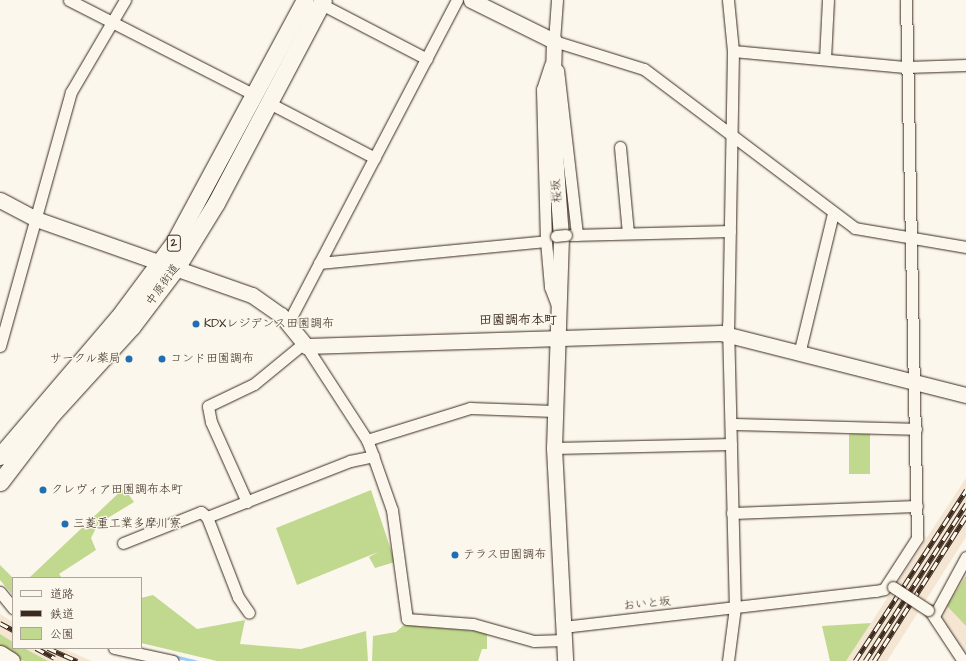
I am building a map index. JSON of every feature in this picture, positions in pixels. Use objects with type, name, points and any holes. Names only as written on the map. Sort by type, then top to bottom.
[{"type":"main road","name":"中原街道","points":[[0,482],[52,414],[132,326],[168,265],[200,200],[262,99],[316,1]]},
{"type":"main road","name":"中原街道","points":[[0,456],[168,265]]},
{"type":"main road","points":[[0,654],[11,661]]},
{"type":"street","points":[[69,0],[375,158]]},
{"type":"street","points":[[0,346],[71,92],[125,0]]},
{"type":"street","points":[[288,323],[457,0]]},
{"type":"street","points":[[471,0],[554,48],[644,69],[833,213],[855,228],[966,247]]},
{"type":"street","points":[[557,0],[554,48],[542,89],[546,242],[550,287],[560,312]]},
{"type":"street","points":[[728,0],[734,51],[730,134],[728,334],[735,607],[728,661]]},
{"type":"street","points":[[825,59],[828,0]]},
{"type":"street","points":[[906,0],[911,238],[916,382],[917,538],[890,585],[931,613],[963,661]]},
{"type":"street","points":[[316,1],[427,59]]},
{"type":"street","points":[[554,48],[560,81],[577,235]]},
{"type":"street","name":"桜坂","points":[[554,48],[554,151],[561,237],[560,312],[554,411],[554,448],[565,661]]},
{"type":"street","points":[[734,51],[907,66],[966,65]]},
{"type":"street","points":[[620,147],[628,233]]},
{"type":"street","points":[[0,200],[36,219],[252,295],[288,323],[305,344],[367,440],[373,456],[207,517]]},
{"type":"street","points":[[799,354],[833,213]]},
{"type":"street","points":[[561,235],[730,231]]},
{"type":"street","points":[[319,263],[546,242]]},
{"type":"street","points":[[247,502],[211,422],[208,406],[254,384],[305,344],[558,340],[728,334],[799,354],[966,395]]},
{"type":"street","points":[[367,440],[470,408],[554,411]]},
{"type":"street","points":[[731,424],[916,429]]},
{"type":"street","points":[[554,448],[731,444]]},
{"type":"street","name":"おいと坂","points":[[373,456],[392,510],[407,619],[473,624],[534,641],[563,633],[735,607],[856,596],[884,589],[890,585]]},
{"type":"street","points":[[732,513],[917,506]]},
{"type":"street","points":[[123,543],[202,512],[207,517],[238,597],[249,613]]},
{"type":"street","points":[[931,613],[966,557]]},
{"type":"street","points":[[0,592],[12,607]]},
{"type":"street","points":[[119,649],[173,661]]},
{"type":"shaded area","points":[[966,478],[966,537],[887,661],[846,661]]},
{"type":"shaded area","points":[[966,568],[966,657],[938,615]]},
{"type":"shaded area","points":[[0,614],[12,621],[12,641],[0,634]]},
{"type":"shaded area","points":[[26,649],[64,649],[92,661],[48,661]]},
{"type":"green space","points":[[849,434],[870,434],[870,474],[849,474]]},
{"type":"green space","points":[[124,488],[134,502],[98,524],[91,538],[96,550],[59,574],[61,577],[30,577]]},
{"type":"green space","points":[[371,490],[395,562],[375,568],[369,557],[378,552],[297,585],[276,528]]},
{"type":"green space","points":[[0,565],[12,577],[12,594],[0,580]]},
{"type":"green space","points":[[966,576],[966,626],[947,606]]},
{"type":"green space","points":[[153,595],[197,629],[245,620],[240,644],[301,649],[366,631],[368,661],[217,661],[142,643],[142,598]]},
{"type":"green space","points":[[871,623],[846,661],[830,661],[822,626]]},
{"type":"green space","points":[[404,625],[487,632],[487,649],[482,649],[478,661],[372,661],[373,636],[396,632]]},
{"type":"green space","points":[[0,634],[12,641],[12,649],[26,649],[48,661],[24,661],[0,648]]},
{"type":"waterway","points":[[173,656],[195,661]]},
{"type":"railway","points":[[855,661],[966,490]]},
{"type":"railway","points":[[865,661],[966,504]]},
{"type":"railway","points":[[874,661],[966,516]]},
{"type":"railway","points":[[0,623],[12,629]]},
{"type":"railway","points":[[38,649],[55,658]]},
{"type":"railway","points":[[50,649],[77,661]]},
{"type":"place","name":"KDXレジデンス田園調布","points":[[196,324]]},
{"type":"place","name":"サークル薬局","points":[[129,359]]},
{"type":"place","name":"コンド田園調布","points":[[162,359]]},
{"type":"place","name":"クレヴィア田園調布本町","points":[[43,490]]},
{"type":"place","name":"三菱重工業多摩川寮","points":[[65,524]]},
{"type":"place","name":"テラス田園調布","points":[[455,555]]},
{"type":"district","name":"田園調布本町","points":[[518,320]]}]
